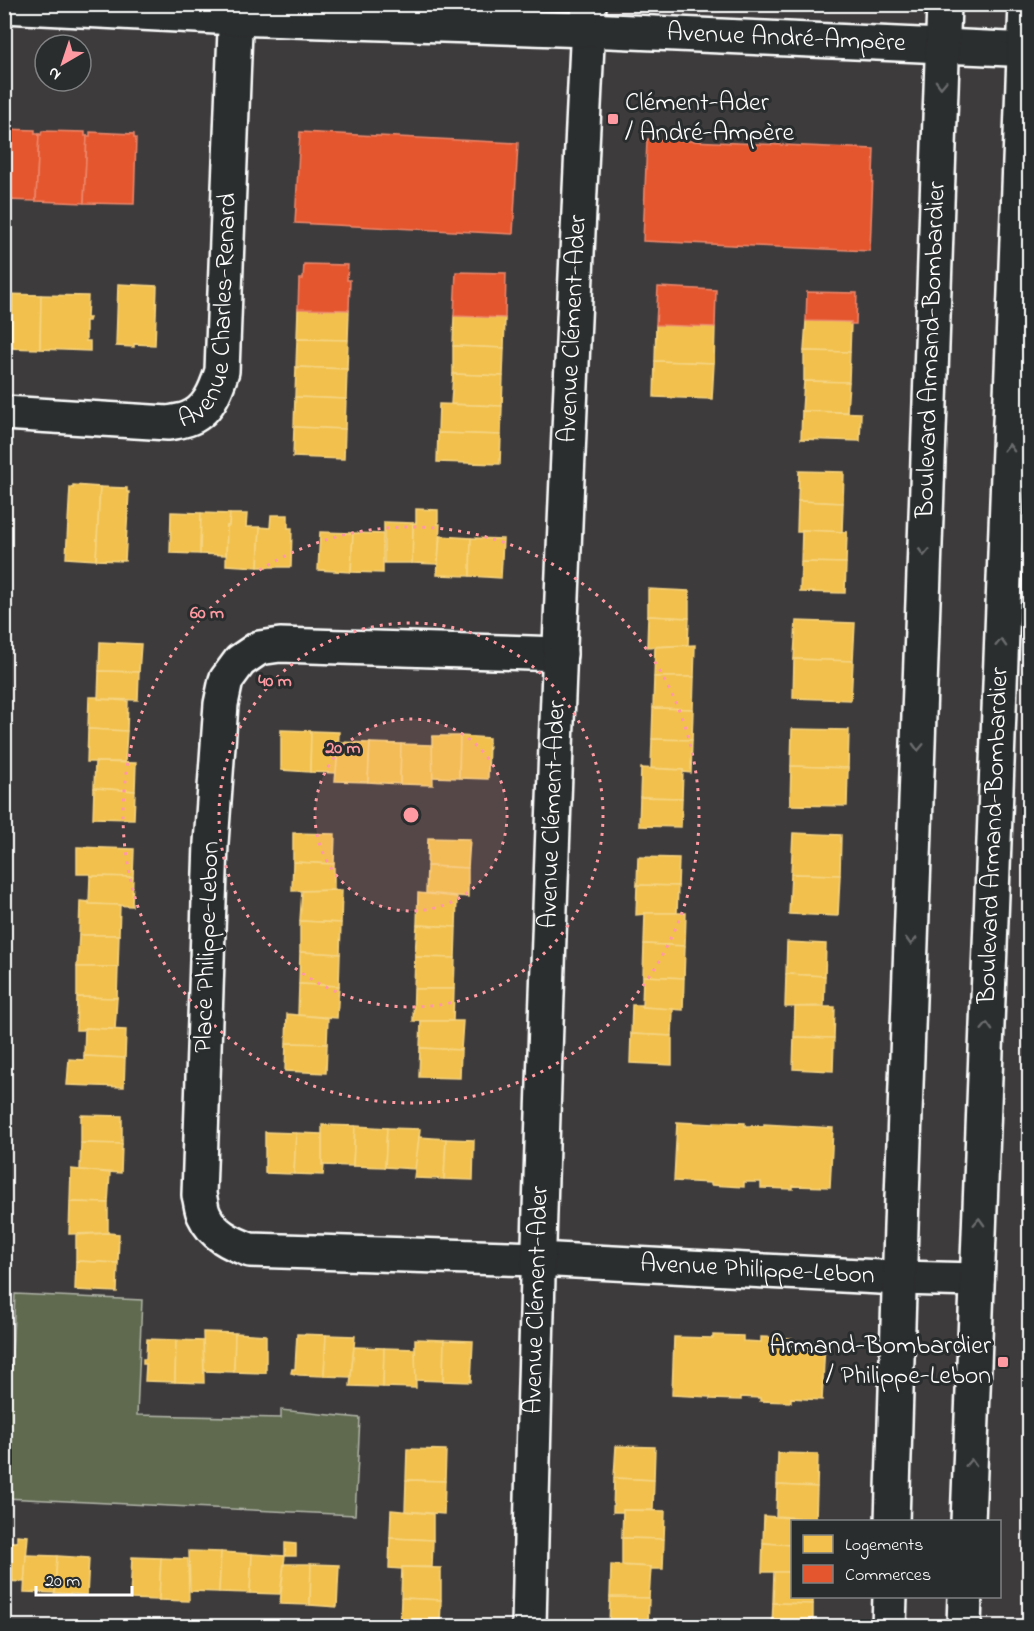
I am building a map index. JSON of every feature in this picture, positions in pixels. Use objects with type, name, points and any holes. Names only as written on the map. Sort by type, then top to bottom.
[{"type":"street","name":"Boulevard Armand-Bombardier","points":[[892,1520],[944,4]]},
{"type":"street","name":"Boulevard Armand-Bombardier","points":[[968,1520],[1027,51],[1026,4]]},
{"type":"street","name":"Avenue André-Ampère","points":[[4,6],[588,17],[942,47],[1027,51]]},
{"type":"street","name":"Avenue Charles-Renard","points":[[4,413],[168,423],[189,419],[203,409],[216,391],[222,371],[236,11]]},
{"type":"street","name":"Avenue Clément-Ader","points":[[529,1626],[537,1259],[560,654],[588,17]]},
{"type":"street","name":"Place Philippe-Lebon","points":[[537,1259],[250,1251],[232,1244],[216,1232],[204,1215],[199,1195],[211,843],[221,704],[226,680],[240,661],[259,648],[280,645],[560,654]]},
{"type":"street","name":"Avenue Philippe-Lebon","points":[[537,1259],[977,1280]]},
{"type":"street","points":[[889,1626],[890,1598]]},
{"type":"street","points":[[964,1626],[965,1598]]},
{"type":"green space","points":[[15,1294],[142,1300],[137,1415],[281,1418],[281,1410],[360,1418],[355,1515],[5,1498]]},
{"type":"building: Logements","points":[[118,284],[157,286],[155,345],[116,346]]},
{"type":"building: Logements","points":[[4,294],[41,295],[40,349],[4,348]]},
{"type":"building: Logements","points":[[41,295],[88,296],[87,318],[90,318],[86,321],[86,341],[90,341],[90,351],[40,349]]},
{"type":"building: Logements","points":[[298,309],[349,310],[348,340],[297,339]]},
{"type":"building: Logements","points":[[454,316],[505,318],[504,348],[453,346]]},
{"type":"building: Logements","points":[[806,321],[851,322],[850,352],[804,351]]},
{"type":"building: Logements","points":[[656,325],[715,327],[714,363],[655,361]]},
{"type":"building: Logements","points":[[297,339],[348,340],[347,369],[296,367]]},
{"type":"building: Logements","points":[[453,346],[504,348],[503,376],[453,374]]},
{"type":"building: Logements","points":[[804,351],[850,352],[849,382],[804,381]]},
{"type":"building: Logements","points":[[655,361],[714,363],[712,399],[654,397]]},
{"type":"building: Logements","points":[[296,367],[347,369],[346,399],[295,397]]},
{"type":"building: Logements","points":[[453,374],[503,376],[502,406],[451,404]]},
{"type":"building: Logements","points":[[804,381],[849,382],[847,412],[802,411]]},
{"type":"building: Logements","points":[[295,397],[346,399],[345,429],[294,427]]},
{"type":"building: Logements","points":[[439,404],[502,406],[501,435],[438,433]]},
{"type":"building: Logements","points":[[802,411],[861,413],[860,441],[801,439]]},
{"type":"building: Logements","points":[[294,427],[345,429],[344,459],[293,457]]},
{"type":"building: Logements","points":[[438,433],[501,435],[500,464],[437,462]]},
{"type":"building: Logements","points":[[799,471],[844,472],[843,503],[798,501]]},
{"type":"building: Logements","points":[[4,479],[11,479],[10,508],[4,508]]},
{"type":"building: Logements","points":[[73,485],[100,487],[96,560],[66,558],[70,487],[73,488]]},
{"type":"building: Logements","points":[[100,487],[127,488],[129,492],[125,561],[96,560]]},
{"type":"building: Logements","points":[[798,501],[843,503],[842,532],[802,530],[802,532],[797,532]]},
{"type":"building: Logements","points":[[4,508],[10,508],[9,538],[4,537]]},
{"type":"building: Logements","points":[[416,509],[438,510],[438,524],[440,524],[438,564],[412,563],[413,523],[416,523]]},
{"type":"building: Logements","points":[[171,512],[201,513],[200,554],[170,553]]},
{"type":"building: Logements","points":[[201,513],[230,514],[229,526],[227,526],[226,555],[200,554]]},
{"type":"building: Logements","points":[[230,514],[247,514],[246,527],[260,527],[258,567],[226,565],[227,526],[229,526]]},
{"type":"building: Logements","points":[[271,515],[288,515],[288,528],[292,528],[291,567],[258,567],[260,527],[270,528]]},
{"type":"building: Logements","points":[[384,522],[413,523],[412,563],[384,563]]},
{"type":"building: Logements","points":[[802,530],[847,532],[846,563],[801,562]]},
{"type":"building: Logements","points":[[320,532],[353,533],[351,572],[318,570]]},
{"type":"building: Logements","points":[[353,533],[383,534],[383,573],[351,572]]},
{"type":"building: Logements","points":[[440,536],[471,538],[470,576],[437,575]]},
{"type":"building: Logements","points":[[4,537],[9,538],[8,566],[4,565]]},
{"type":"building: Logements","points":[[471,538],[503,539],[501,578],[470,576]]},
{"type":"building: Logements","points":[[801,562],[846,563],[845,593],[800,592]]},
{"type":"building: Logements","points":[[4,565],[8,566],[7,595],[4,595]]},
{"type":"building: Logements","points":[[648,589],[689,591],[689,618],[648,616]]},
{"type":"building: Logements","points":[[648,616],[689,618],[688,645],[647,647]]},
{"type":"building: Logements","points":[[796,621],[855,623],[853,661],[794,659]]},
{"type":"building: Logements","points":[[100,642],[141,644],[139,672],[99,671]]},
{"type":"building: Logements","points":[[695,645],[694,677],[654,677],[655,647]]},
{"type":"building: Logements","points":[[794,659],[853,661],[851,700],[793,698]]},
{"type":"building: Logements","points":[[99,671],[139,672],[138,700],[98,699]]},
{"type":"building: Logements","points":[[654,677],[694,677],[693,709],[653,708]]},
{"type":"building: Logements","points":[[89,697],[128,701],[127,731],[88,729]]},
{"type":"building: Logements","points":[[653,708],[693,709],[692,740],[652,739]]},
{"type":"building: Logements","points":[[88,729],[127,731],[125,762],[87,762]]},
{"type":"building: Logements","points":[[792,729],[849,730],[848,768],[791,766]]},
{"type":"building: Logements","points":[[281,730],[311,731],[310,772],[281,770]]},
{"type":"building: Logements","points":[[311,731],[339,732],[337,773],[310,772]]},
{"type":"building: Logements","points":[[432,736],[460,736],[459,778],[432,777]]},
{"type":"building: Logements","points":[[460,736],[489,738],[488,779],[459,778]]},
{"type":"building: Logements","points":[[652,739],[692,740],[691,773],[683,772],[683,770],[651,768]]},
{"type":"building: Logements","points":[[339,742],[370,743],[368,782],[335,781]]},
{"type":"building: Logements","points":[[370,743],[401,744],[400,784],[368,782]]},
{"type":"building: Logements","points":[[401,744],[432,745],[433,785],[400,784]]},
{"type":"building: Logements","points":[[95,762],[136,763],[135,791],[94,788]]},
{"type":"building: Logements","points":[[791,766],[848,768],[847,806],[790,805]]},
{"type":"building: Logements","points":[[641,768],[683,770],[682,798],[640,797]]},
{"type":"building: Logements","points":[[94,788],[135,791],[134,819],[93,818]]},
{"type":"building: Logements","points":[[640,797],[682,798],[681,827],[639,826]]},
{"type":"building: Logements","points":[[293,833],[335,834],[334,864],[293,862]]},
{"type":"building: Logements","points":[[793,833],[841,835],[840,875],[791,874]]},
{"type":"building: Logements","points":[[428,838],[470,839],[468,868],[427,866]]},
{"type":"building: Logements","points":[[77,847],[134,849],[133,877],[77,874]]},
{"type":"building: Logements","points":[[638,857],[679,858],[678,886],[637,885]]},
{"type":"building: Logements","points":[[293,862],[334,864],[334,890],[292,891]]},
{"type":"building: Logements","points":[[427,866],[468,868],[468,897],[426,893]]},
{"type":"building: Logements","points":[[791,874],[840,875],[838,916],[789,914]]},
{"type":"building: Logements","points":[[90,876],[133,877],[132,906],[89,904]]},
{"type":"building: Logements","points":[[637,885],[678,886],[677,913],[636,915]]},
{"type":"building: Logements","points":[[342,890],[341,923],[300,921],[302,891]]},
{"type":"building: Logements","points":[[418,893],[457,897],[456,927],[417,925]]},
{"type":"building: Logements","points":[[80,901],[89,902],[89,904],[120,905],[119,935],[79,935]]},
{"type":"building: Logements","points":[[645,913],[686,913],[685,946],[644,944]]},
{"type":"building: Logements","points":[[300,921],[341,923],[340,954],[300,952]]},
{"type":"building: Logements","points":[[417,925],[456,927],[455,958],[415,957]]},
{"type":"building: Logements","points":[[79,935],[119,935],[118,967],[77,967]]},
{"type":"building: Logements","points":[[787,942],[826,944],[825,976],[786,974]]},
{"type":"building: Logements","points":[[644,944],[685,946],[684,978],[643,976]]},
{"type":"building: Logements","points":[[300,952],[340,954],[339,986],[299,984]]},
{"type":"building: Logements","points":[[415,957],[455,958],[454,989],[414,989]]},
{"type":"building: Logements","points":[[77,967],[118,967],[117,998],[77,997]]},
{"type":"building: Logements","points":[[786,974],[825,976],[824,1006],[785,1007]]},
{"type":"building: Logements","points":[[643,976],[684,978],[683,1010],[642,1007]]},
{"type":"building: Logements","points":[[299,984],[339,986],[337,1018],[298,1015]]},
{"type":"building: Logements","points":[[414,989],[454,989],[453,1021],[413,1021]]},
{"type":"building: Logements","points":[[77,997],[117,998],[115,1029],[76,1030]]},
{"type":"building: Logements","points":[[632,1005],[673,1009],[672,1036],[631,1034]]},
{"type":"building: Logements","points":[[795,1007],[835,1007],[834,1038],[794,1037]]},
{"type":"building: Logements","points":[[287,1014],[328,1018],[327,1044],[286,1043]]},
{"type":"building: Logements","points":[[421,1021],[463,1021],[461,1050],[420,1048]]},
{"type":"building: Logements","points":[[85,1028],[126,1030],[125,1058],[84,1056]]},
{"type":"building: Logements","points":[[631,1034],[672,1036],[672,1065],[630,1063]]},
{"type":"building: Logements","points":[[794,1037],[834,1038],[833,1071],[793,1069]]},
{"type":"building: Logements","points":[[286,1043],[327,1044],[326,1073],[285,1071]]},
{"type":"building: Logements","points":[[420,1048],[461,1050],[460,1078],[419,1077]]},
{"type":"building: Logements","points":[[84,1056],[125,1058],[124,1087],[67,1085],[69,1059],[84,1060]]},
{"type":"building: Logements","points":[[81,1115],[122,1116],[122,1144],[81,1143]]},
{"type":"building: Logements","points":[[677,1122],[833,1128],[830,1187],[761,1188],[761,1182],[744,1182],[744,1187],[674,1181]]},
{"type":"building: Logements","points":[[322,1125],[355,1126],[353,1166],[322,1165]]},
{"type":"building: Logements","points":[[355,1126],[387,1128],[385,1167],[353,1166]]},
{"type":"building: Logements","points":[[387,1128],[420,1129],[416,1169],[385,1167]]},
{"type":"building: Logements","points":[[265,1132],[296,1133],[294,1174],[265,1173]]},
{"type":"building: Logements","points":[[296,1133],[322,1134],[323,1175],[294,1174]]},
{"type":"building: Logements","points":[[419,1137],[446,1139],[444,1179],[414,1178]]},
{"type":"building: Logements","points":[[446,1139],[474,1140],[473,1180],[444,1179]]},
{"type":"building: Logements","points":[[81,1143],[122,1144],[121,1173],[80,1170]]},
{"type":"building: Logements","points":[[71,1169],[110,1173],[108,1203],[70,1202]]},
{"type":"building: Logements","points":[[70,1202],[108,1203],[108,1233],[69,1234]]},
{"type":"building: Logements","points":[[119,1234],[118,1263],[76,1261],[76,1235]]},
{"type":"building: Logements","points":[[76,1261],[118,1263],[117,1292],[75,1290]]},
{"type":"building: Logements","points":[[203,1332],[235,1333],[234,1372],[204,1371]]},
{"type":"building: Logements","points":[[235,1333],[266,1335],[266,1373],[234,1372]]},
{"type":"building: Logements","points":[[297,1334],[326,1335],[324,1376],[291,1373],[292,1369],[295,1369]]},
{"type":"building: Logements","points":[[326,1335],[355,1336],[351,1377],[324,1376]]},
{"type":"building: Logements","points":[[713,1335],[743,1336],[743,1341],[761,1342],[761,1337],[825,1342],[822,1400],[791,1398],[791,1402],[760,1401],[760,1398],[710,1399],[710,1397],[672,1395],[674,1337],[713,1338]]},
{"type":"building: Logements","points":[[147,1339],[176,1340],[175,1382],[145,1381],[146,1364],[143,1364],[143,1359],[146,1359]]},
{"type":"building: Logements","points":[[415,1339],[444,1340],[443,1381],[415,1380]]},
{"type":"building: Logements","points":[[176,1340],[203,1341],[204,1383],[175,1382]]},
{"type":"building: Logements","points":[[444,1340],[473,1341],[471,1382],[443,1381]]},
{"type":"building: Logements","points":[[354,1347],[384,1348],[383,1387],[350,1386]]},
{"type":"building: Logements","points":[[384,1348],[415,1349],[416,1388],[383,1387]]},
{"type":"building: Logements","points":[[616,1446],[655,1447],[654,1480],[614,1478]]},
{"type":"building: Logements","points":[[407,1449],[446,1450],[445,1481],[406,1480]]},
{"type":"building: Logements","points":[[778,1453],[818,1454],[817,1487],[777,1485]]},
{"type":"building: Logements","points":[[614,1478],[654,1480],[653,1510],[613,1512]]},
{"type":"building: Logements","points":[[406,1480],[445,1481],[444,1514],[405,1511]]},
{"type":"building: Logements","points":[[777,1485],[817,1487],[816,1519],[776,1516]]},
{"type":"building: Logements","points":[[391,1510],[433,1514],[433,1540],[390,1538]]},
{"type":"building: Logements","points":[[623,1510],[665,1511],[664,1539],[622,1538]]},
{"type":"building: Logements","points":[[764,1516],[806,1519],[791,1520],[791,1545],[763,1543]]},
{"type":"building: Logements","points":[[17,1535],[28,1536],[24,1582],[4,1581],[4,1542],[17,1542]]},
{"type":"building: Logements","points":[[390,1538],[433,1540],[432,1567],[389,1568]]},
{"type":"building: Logements","points":[[622,1538],[664,1539],[663,1569],[622,1565]]},
{"type":"building: Logements","points":[[285,1543],[296,1544],[296,1556],[285,1556]]},
{"type":"building: Logements","points":[[763,1543],[791,1545],[791,1572],[762,1572]]},
{"type":"building: Logements","points":[[189,1551],[221,1552],[219,1592],[190,1591]]},
{"type":"building: Logements","points":[[221,1552],[252,1554],[250,1593],[219,1592]]},
{"type":"building: Logements","points":[[252,1554],[285,1556],[280,1594],[250,1593]]},
{"type":"building: Logements","points":[[26,1555],[57,1556],[55,1593],[24,1592]]},
{"type":"building: Logements","points":[[57,1556],[89,1558],[87,1595],[55,1593]]},
{"type":"building: Logements","points":[[132,1557],[161,1558],[159,1600],[130,1599]]},
{"type":"building: Logements","points":[[161,1558],[188,1559],[189,1601],[159,1600]]},
{"type":"building: Logements","points":[[284,1564],[311,1564],[310,1605],[280,1604]]},
{"type":"building: Logements","points":[[311,1564],[339,1565],[337,1607],[310,1605]]},
{"type":"building: Logements","points":[[611,1565],[651,1567],[649,1598],[610,1597]]},
{"type":"building: Logements","points":[[402,1567],[441,1568],[441,1600],[401,1598]]},
{"type":"building: Logements","points":[[774,1572],[791,1572],[791,1598],[813,1598],[813,1604],[773,1603]]},
{"type":"building: Logements","points":[[610,1597],[649,1598],[648,1626],[609,1626]]},
{"type":"building: Logements","points":[[401,1598],[441,1600],[440,1626],[400,1626]]},
{"type":"building: Logements","points":[[773,1603],[813,1604],[813,1626],[772,1626]]},
{"type":"building: Commerces","points":[[4,129],[35,130],[35,134],[39,134],[36,201],[4,200]]},
{"type":"building: Commerces","points":[[42,131],[85,132],[87,136],[84,203],[36,201],[39,134],[41,135]]},
{"type":"building: Commerces","points":[[90,132],[134,134],[136,138],[134,204],[84,203],[87,136],[90,136]]},
{"type":"building: Commerces","points":[[300,132],[518,143],[513,234],[295,223]]},
{"type":"building: Commerces","points":[[647,139],[874,149],[870,251],[643,241]]},
{"type":"building: Commerces","points":[[304,264],[348,265],[349,310],[298,309],[299,279],[303,279]]},
{"type":"building: Commerces","points":[[456,272],[506,273],[505,318],[454,316]]},
{"type":"building: Commerces","points":[[658,287],[716,290],[715,327],[656,325]]},
{"type":"building: Commerces","points":[[807,292],[857,293],[856,324],[806,321]]},
{"type":"place","name":"Clément-Ader / André-Ampère","points":[[613,119]]},
{"type":"place","name":"Armand-Bombardier / Philippe-Lebon","points":[[1003,1362]]}]
